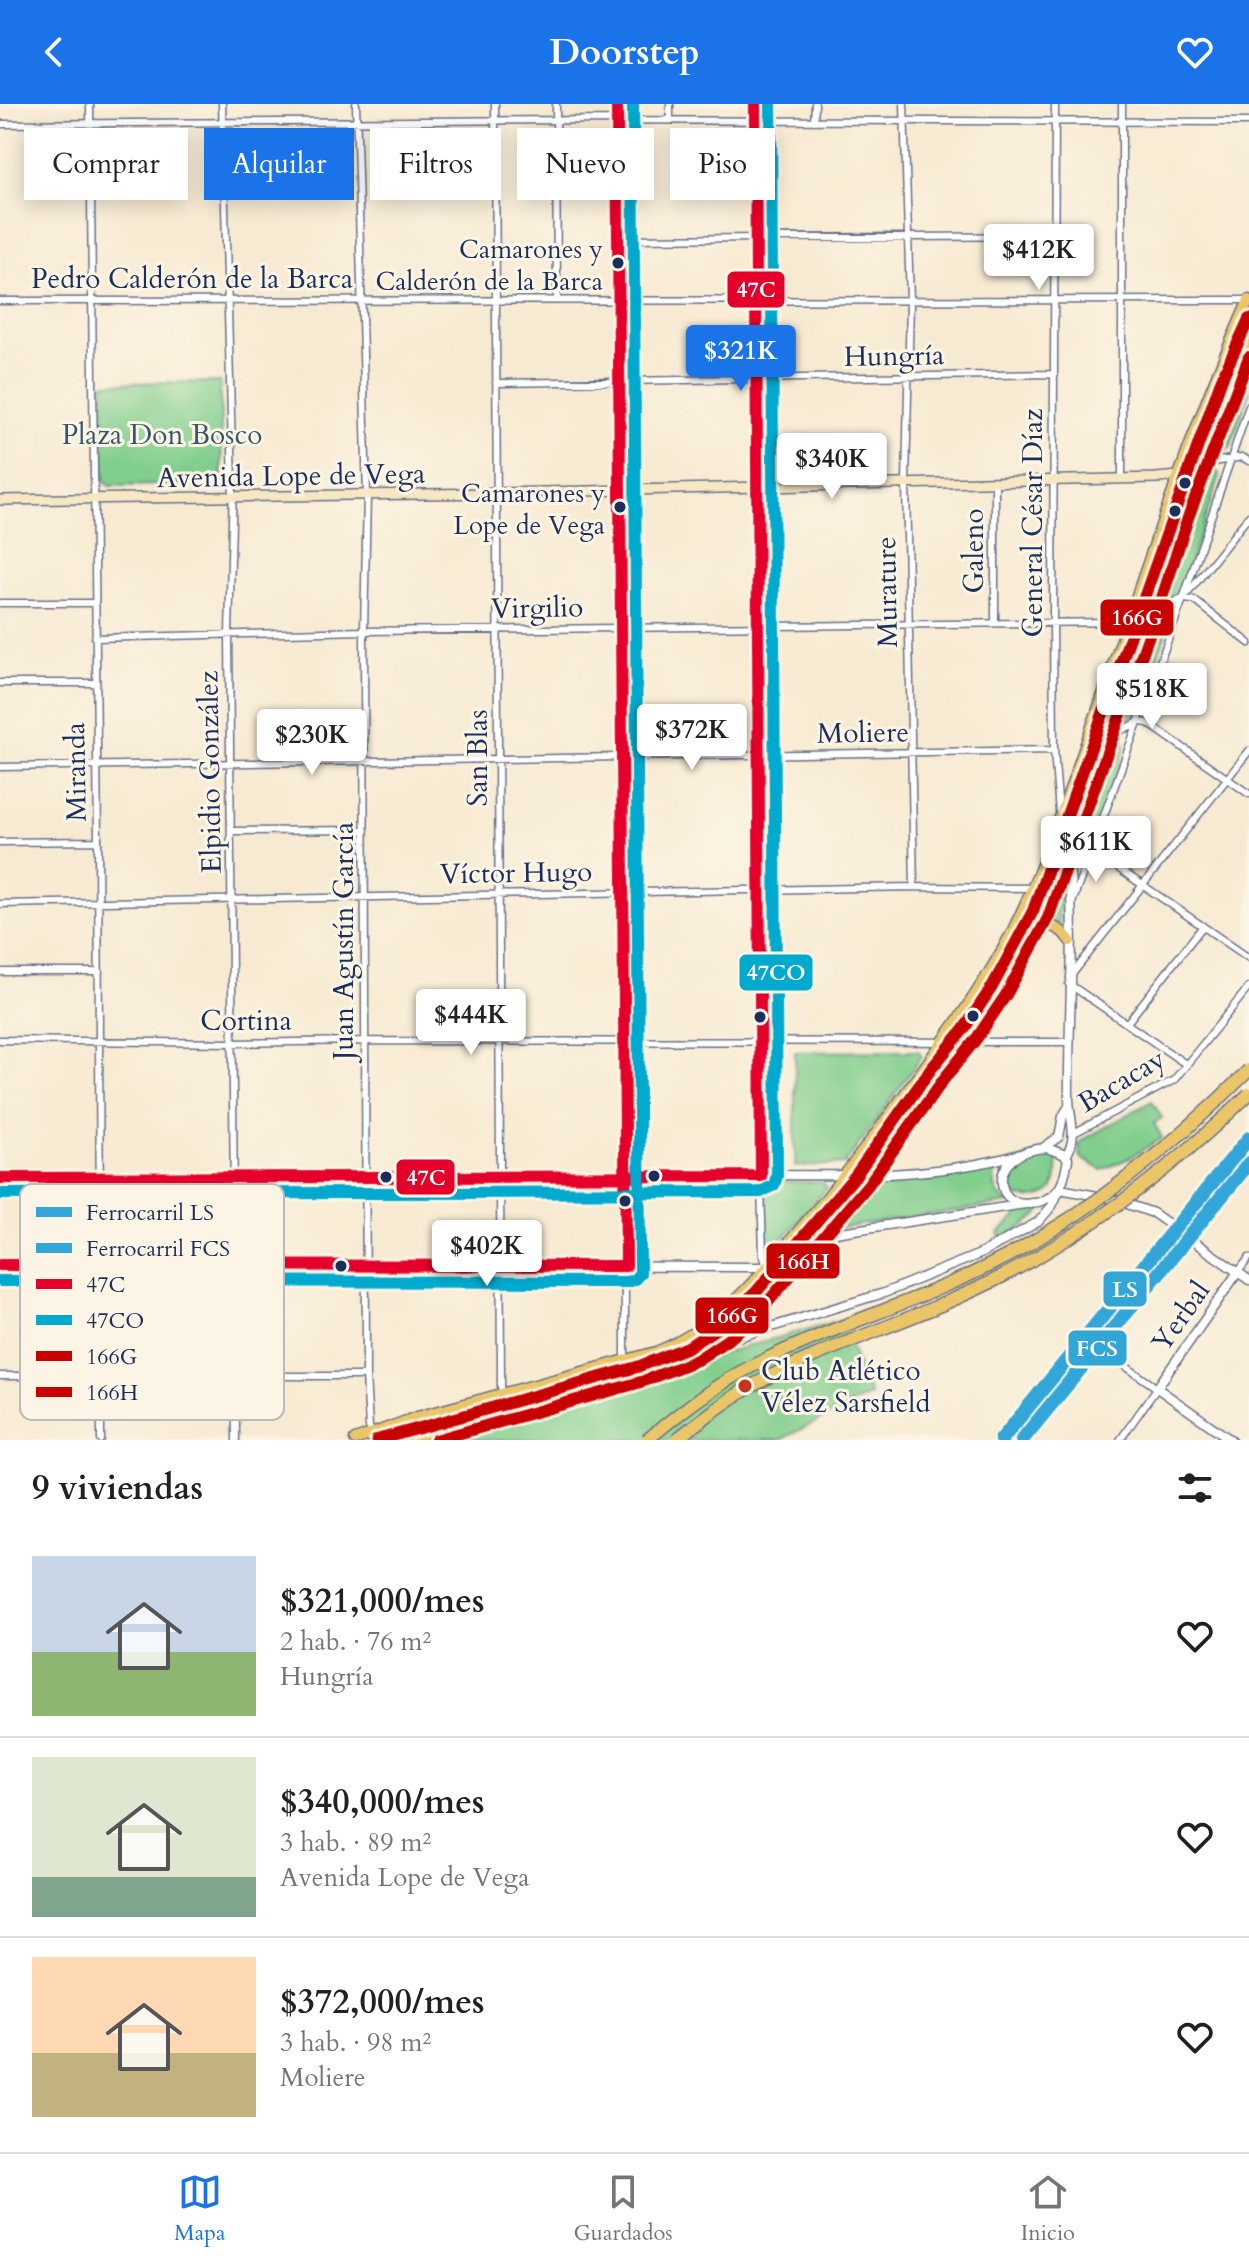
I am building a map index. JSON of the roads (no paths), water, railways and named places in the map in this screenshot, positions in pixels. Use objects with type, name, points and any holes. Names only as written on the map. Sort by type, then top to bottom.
[{"type":"highway","points":[[647,1440],[690,1405],[743,1371],[992,1264],[1056,1227],[1119,1185],[1188,1129],[1249,1070]]},
{"type":"highway","points":[[676,1440],[752,1386],[998,1279],[1054,1248],[1133,1196],[1202,1139],[1249,1094]]},
{"type":"main road","points":[[355,1440],[374,1436],[417,1417],[625,1361],[666,1348],[697,1332],[738,1299],[845,1177],[942,1043],[999,955],[1032,888],[1060,819],[1215,377],[1249,298]]},
{"type":"main road","points":[[403,1440],[652,1371],[707,1346],[743,1318],[867,1175],[964,1042],[1033,931],[1249,340]]},
{"type":"main road","name":"Avenida Lope de Vega","points":[[0,500],[367,496],[1122,479],[1179,476],[1201,465]]},
{"type":"main road","points":[[1033,931],[1051,926],[1064,932],[1070,941]]},
{"type":"street","name":"Miranda","points":[[90,104],[99,1184]]},
{"type":"street","name":"Elpidio González","points":[[222,104],[233,498],[229,633],[235,1184]]},
{"type":"street","name":"Juan Agustín García","points":[[356,104],[367,496],[364,631],[366,1376],[369,1427],[374,1436]]},
{"type":"street","name":"San Blas","points":[[495,104],[501,1387],[508,1410]]},
{"type":"street","points":[[556,104],[557,299]]},
{"type":"street","points":[[617,104],[624,758],[625,1361]]},
{"type":"street","points":[[670,104],[670,120]]},
{"type":"street","points":[[755,104],[761,1176],[763,1254],[767,1267],[780,1277]]},
{"type":"street","points":[[814,121],[815,104]]},
{"type":"street","name":"Murature","points":[[904,104],[910,301],[906,483],[914,887]]},
{"type":"street","name":"General César Díaz","points":[[1055,104],[1054,750],[1071,907],[1068,1042],[1069,1106],[1074,1133]]},
{"type":"street","points":[[1122,104],[1122,479]]},
{"type":"street","points":[[0,124],[556,120],[1249,122]]},
{"type":"street","points":[[618,239],[1054,236]]},
{"type":"street","name":"Pedro Calderón de la Barca","points":[[0,301],[1121,301],[1249,298]]},
{"type":"street","points":[[1236,370],[1249,370]]},
{"type":"street","name":"Hungría","points":[[496,383],[1053,374]]},
{"type":"street","points":[[1071,907],[1183,599],[1249,406]]},
{"type":"street","name":"Avenida Lope de Vega","points":[[1201,465],[1242,457],[1249,461]]},
{"type":"street","name":"Galeno","points":[[995,481],[995,621]]},
{"type":"street","points":[[1183,599],[1249,516]]},
{"type":"street","points":[[1183,599],[1194,600],[1249,643]]},
{"type":"street","name":"Virgilio","points":[[95,638],[229,633],[995,621],[1118,622],[1183,599]]},
{"type":"street","points":[[0,603],[94,603]]},
{"type":"street","points":[[0,683],[96,683]]},
{"type":"street","points":[[1105,738],[1139,722],[1148,723],[1249,794]]},
{"type":"street","name":"Moliere","points":[[0,767],[1054,750]]},
{"type":"street","points":[[1187,1065],[1070,981],[1249,751]]},
{"type":"street","points":[[231,831],[365,830]]},
{"type":"street","points":[[0,842],[98,841]]},
{"type":"street","points":[[1093,851],[1249,958]]},
{"type":"street","name":"Víctor Hugo","points":[[0,904],[914,887],[1032,888]]},
{"type":"street","points":[[1127,1023],[1203,926]]},
{"type":"street","points":[[0,972],[99,972]]},
{"type":"street","name":"Bacacay","points":[[1074,1133],[1170,1083],[1249,987]]},
{"type":"street","name":"Cortina","points":[[0,1040],[232,1043],[1068,1042]]},
{"type":"street","points":[[0,1178],[845,1177],[954,1169],[1042,1148],[1059,1137],[1063,1116],[1069,1106]]},
{"type":"street","points":[[707,1346],[884,1293],[961,1262],[1032,1226],[1046,1214],[1059,1191],[1074,1133]]},
{"type":"street","points":[[1042,1148],[1053,1149],[1066,1156]]},
{"type":"street","points":[[1020,1154],[1004,1167],[1003,1188],[1012,1199],[1032,1203]]},
{"type":"street","points":[[815,1236],[1007,1209],[1032,1203],[1059,1191],[1113,1199],[1153,1213],[1249,1280]]},
{"type":"street","name":"Yerbal","points":[[1120,1440],[1249,1258]]},
{"type":"street","points":[[0,1265],[20,1265]]},
{"type":"street","points":[[284,1265],[767,1267]]},
{"type":"street","points":[[1105,1352],[1231,1440]]},
{"type":"street","points":[[0,1376],[20,1376]]},
{"type":"street","points":[[284,1376],[366,1376]]},
{"type":"street","name":"Elpidio González","points":[[236,1420],[236,1440]]},
{"type":"rail line","name":"LS","points":[[1001,1440],[1249,1138]]},
{"type":"rail line","name":"FCS","points":[[1022,1440],[1249,1163]]},
{"type":"place","name":"Camarones y Calderón de la Barca","points":[[618,263]]},
{"type":"place","name":"Camarones y Lope de Vega","points":[[620,507]]},
{"type":"place","name":"Club Atlético Vélez Sarsfield","points":[[745,1386]]},
{"type":"park label","name":"Plaza Don Bosco","points":[[162,434]]}]
